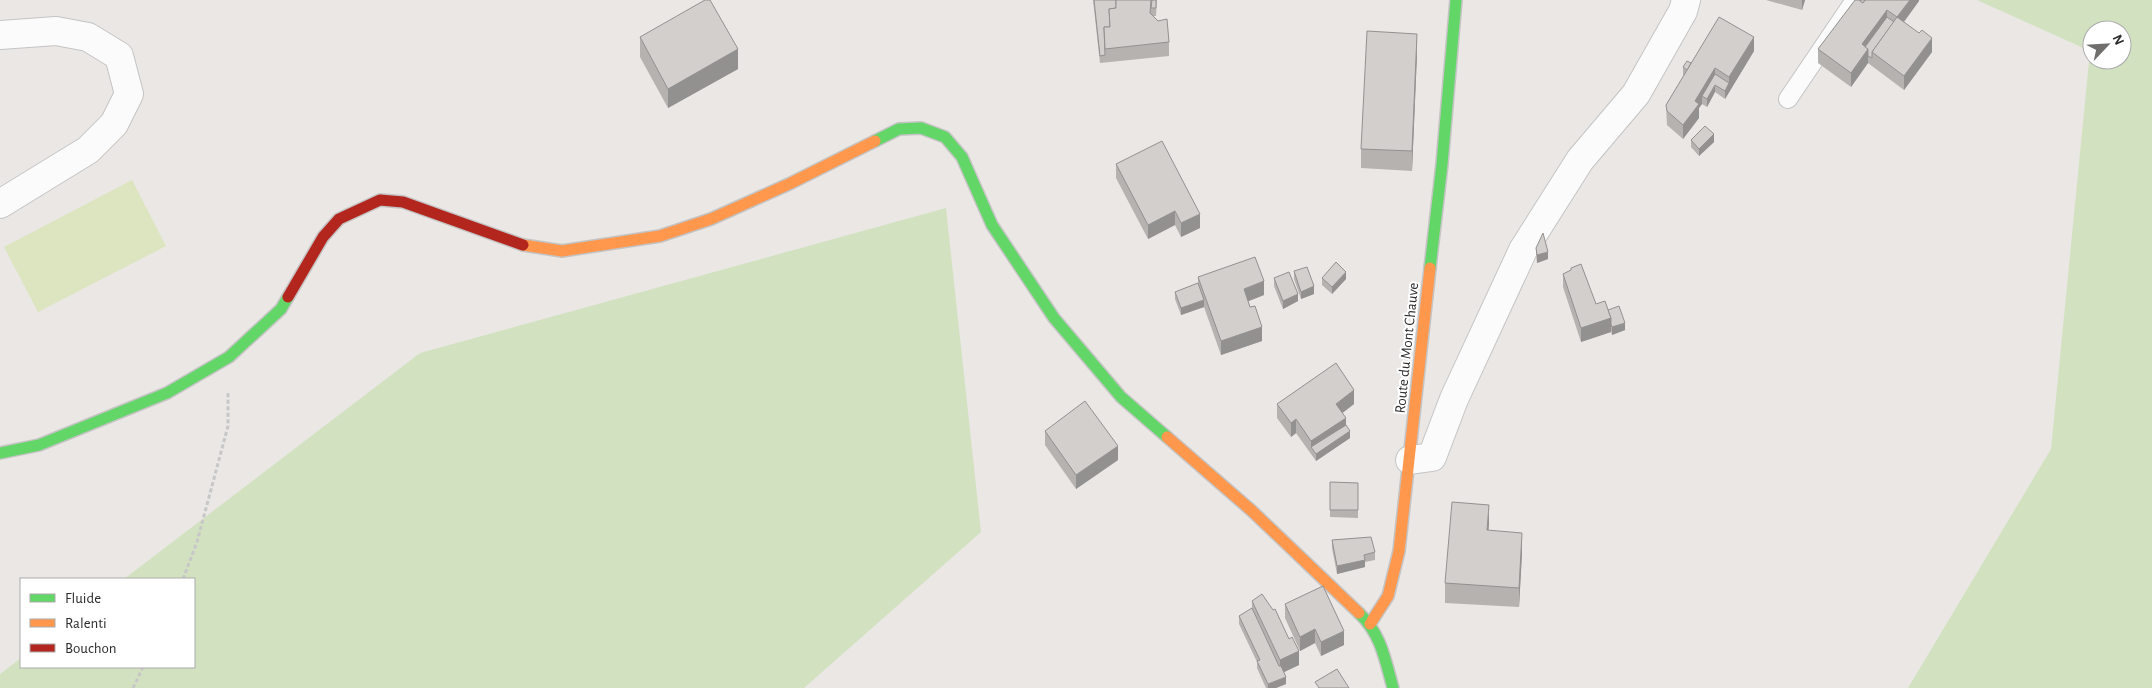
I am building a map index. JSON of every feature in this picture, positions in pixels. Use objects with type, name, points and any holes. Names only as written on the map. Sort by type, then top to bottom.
[{"type":"street","name":"Route du Mont Chauve","points":[[1370,624],[1388,596],[1399,551],[1442,164],[1456,0]]},
{"type":"street","points":[[1410,460],[1432,457],[1454,399],[1523,250],[1580,160],[1636,94],[1683,11],[1686,0]]},
{"type":"street","points":[[0,35],[56,31],[88,37],[119,56],[129,94],[114,124],[88,150],[0,204]]},
{"type":"street","points":[[0,453],[39,445],[105,419],[167,393],[229,357],[281,309],[323,237],[339,219],[380,200],[403,202],[519,244],[562,251],[660,236],[712,219],[789,184],[899,129],[921,128],[945,137],[962,157],[992,225],[1054,318],[1121,397],[1252,511],[1370,624],[1383,650],[1393,688]]},
{"type":"lane","points":[[1788,98],[1855,0]]},
{"type":"path","points":[[183,578],[197,542],[228,426],[229,357]]},
{"type":"path","points":[[133,688],[143,668]]},
{"type":"green space","points":[[1977,0],[2152,0],[2152,688],[1908,688],[2051,449],[2088,70],[2132,70],[2132,20],[2082,20],[2082,47]]},
{"type":"green space","points":[[132,180],[166,246],[38,312],[4,247]]},
{"type":"green space","points":[[946,208],[981,532],[804,688],[0,688],[0,674],[20,659],[20,668],[195,668],[195,578],[125,578],[420,353]]},
{"type":"building","points":[[705,0],[710,0],[738,49],[668,89],[640,37]]},
{"type":"building","points":[[1094,0],[1116,0],[1116,8],[1109,9],[1110,27],[1104,27],[1105,55],[1100,56]]},
{"type":"building","points":[[1116,0],[1151,0],[1150,13],[1158,21],[1167,19],[1169,42],[1105,49],[1104,27],[1110,27],[1109,9],[1116,8]]},
{"type":"building","points":[[1152,0],[1156,0],[1156,8],[1151,8]]},
{"type":"building","points":[[1855,0],[1863,3],[1865,0],[1910,0],[1897,17],[1887,10],[1862,44],[1868,49],[1851,73],[1818,49]]},
{"type":"building","points":[[1719,17],[1754,37],[1729,77],[1715,68],[1695,101],[1699,104],[1683,125],[1667,111],[1666,105]]},
{"type":"building","points":[[1887,17],[1894,22],[1872,52],[1872,58],[1868,56],[1868,49],[1865,47]]},
{"type":"building","points":[[1897,17],[1919,33],[1922,30],[1932,38],[1904,76],[1872,52]]},
{"type":"building","points":[[1367,31],[1417,34],[1412,151],[1361,149]]},
{"type":"building","points":[[1687,61],[1691,63],[1687,70],[1683,67]]},
{"type":"building","points":[[1715,74],[1729,83],[1725,91],[1715,85],[1707,99],[1702,96]]},
{"type":"building","points":[[1705,126],[1714,134],[1699,149],[1691,140]]},
{"type":"building","points":[[1162,141],[1200,214],[1181,223],[1175,211],[1148,225],[1116,164]]},
{"type":"building","points":[[1543,233],[1548,252],[1537,255],[1536,248]]},
{"type":"building","points":[[1255,257],[1264,281],[1244,289],[1250,307],[1255,306],[1262,327],[1221,341],[1198,277]]},
{"type":"building","points":[[1336,262],[1346,272],[1332,287],[1322,278]]},
{"type":"building","points":[[1581,264],[1596,304],[1605,301],[1611,318],[1581,328],[1563,274]]},
{"type":"building","points":[[1307,267],[1314,286],[1301,292],[1294,271]]},
{"type":"building","points":[[1289,272],[1298,294],[1283,301],[1274,278]]},
{"type":"building","points":[[1198,283],[1204,300],[1181,308],[1175,292]]},
{"type":"building","points":[[1619,306],[1625,323],[1612,327],[1608,310]]},
{"type":"building","points":[[1336,363],[1354,390],[1336,404],[1346,418],[1311,441],[1296,419],[1291,423],[1277,404]]},
{"type":"building","points":[[1085,401],[1118,446],[1076,475],[1045,431]]},
{"type":"building","points":[[1346,425],[1350,431],[1316,454],[1311,447]]},
{"type":"building","points":[[1330,482],[1358,483],[1358,510],[1330,510]]},
{"type":"building","points":[[1452,502],[1489,505],[1487,530],[1522,533],[1519,588],[1445,583]]},
{"type":"building","points":[[1371,537],[1375,552],[1364,555],[1365,560],[1337,566],[1332,540]]},
{"type":"building","points":[[1323,586],[1344,631],[1321,642],[1315,629],[1300,637],[1285,604]]},
{"type":"building","points":[[1262,594],[1273,610],[1275,609],[1289,639],[1292,637],[1299,651],[1280,660],[1252,601]]},
{"type":"building","points":[[1252,608],[1286,677],[1268,684],[1257,661],[1260,660],[1239,616]]},
{"type":"building","points":[[1337,669],[1349,688],[1319,688],[1315,682]]},
{"type":"traffic: fast","points":[[1430,268],[1442,164],[1456,0]]},
{"type":"traffic: fast","points":[[875,141],[899,129],[921,128],[945,137],[962,157],[992,225],[1054,318],[1121,397],[1167,437]]},
{"type":"traffic: fast","points":[[0,453],[39,445],[167,393],[229,357],[281,309],[288,297]]},
{"type":"traffic: fast","points":[[1359,613],[1377,638],[1385,657],[1393,688]]},
{"type":"traffic: slow","points":[[523,245],[562,251],[660,236],[711,219],[789,184],[875,141]]},
{"type":"traffic: slow","points":[[1370,624],[1388,596],[1399,551],[1430,268]]},
{"type":"traffic: slow","points":[[1167,437],[1252,511],[1359,613]]},
{"type":"traffic: jam","points":[[288,297],[323,237],[339,219],[380,200],[403,202],[523,245]]}]
